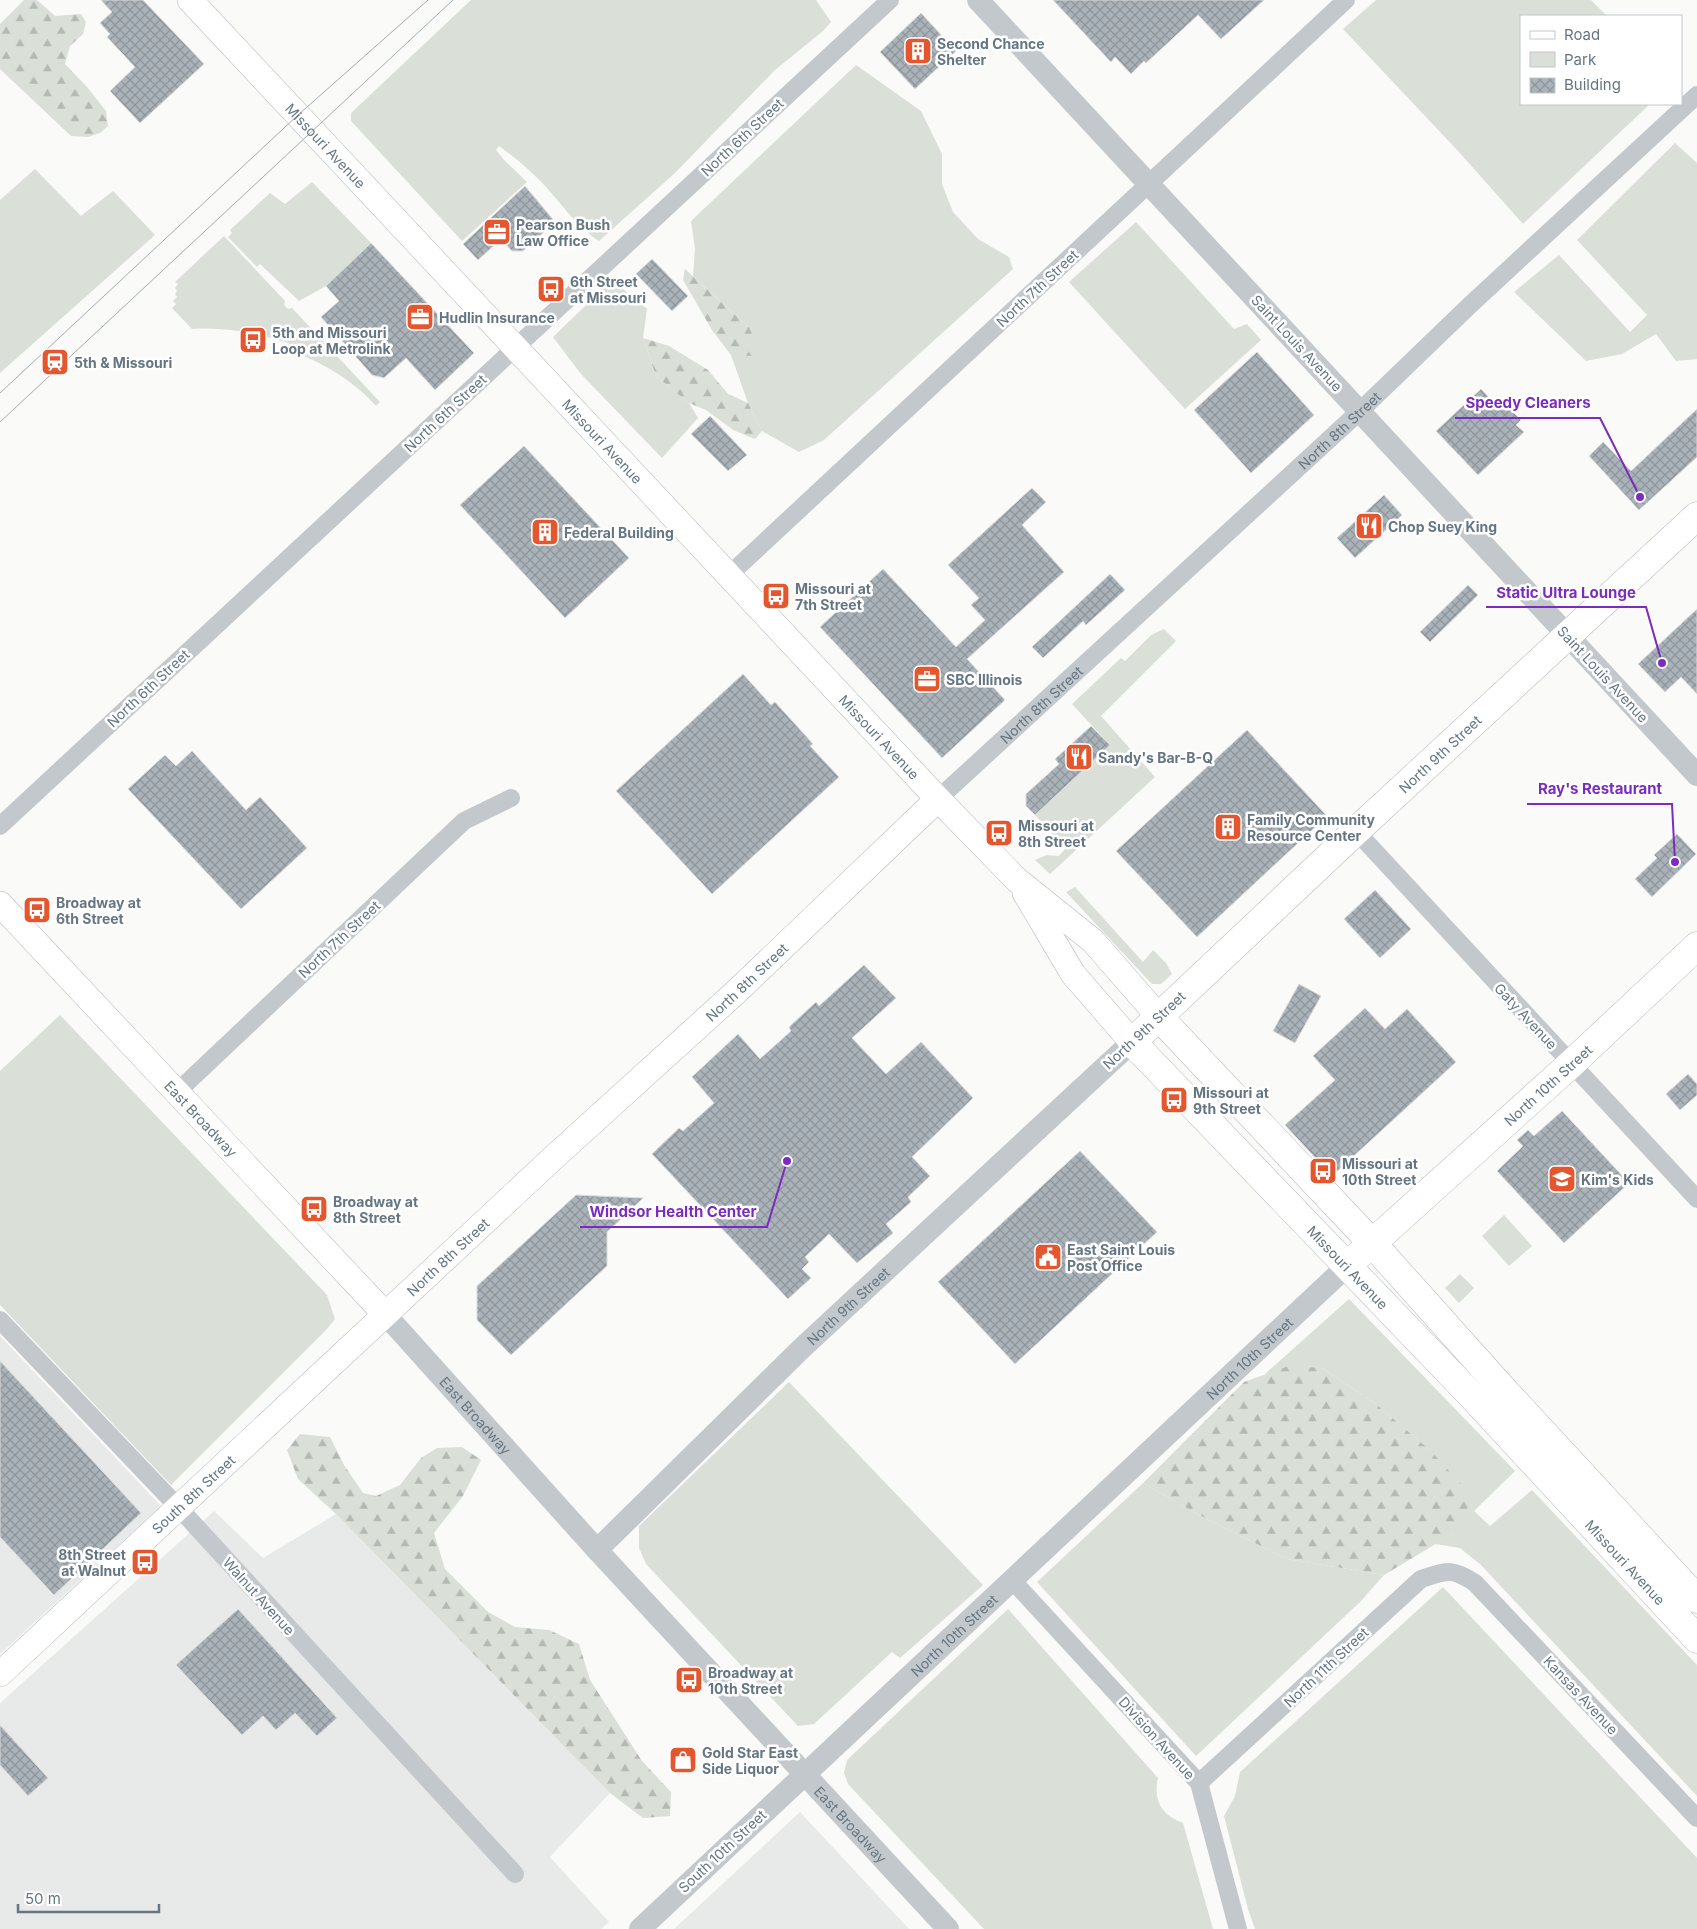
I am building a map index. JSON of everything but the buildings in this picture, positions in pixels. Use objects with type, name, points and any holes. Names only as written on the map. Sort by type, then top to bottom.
[{"type":"main road","name":"Missouri Avenue","points":[[190,0],[938,799],[1017,880],[1093,941],[1158,1017],[1372,1243],[1501,1387],[1697,1599]]},
{"type":"main road","name":"North 9th Street","points":[[1132,1042],[1356,831],[1697,516]]},
{"type":"main road","name":"North 8th Street","points":[[385,1314],[736,992],[938,799]]},
{"type":"main road","name":"Missouri Avenue","points":[[1017,880],[1072,974],[1132,1042],[1346,1267],[1472,1396],[1697,1639]]},
{"type":"main road","name":"East Broadway","points":[[0,904],[385,1314]]},
{"type":"main road","name":"North 10th Street","points":[[1346,1267],[1571,1064],[1697,946]]},
{"type":"main road","name":"South 8th Street","points":[[0,1674],[385,1314]]},
{"type":"street","name":"North 6th Street","points":[[0,826],[890,0]]},
{"type":"street","name":"Saint Louis Avenue","points":[[978,0],[1150,183],[1697,775]]},
{"type":"street","name":"North 7th Street","points":[[728,576],[1346,0]]},
{"type":"street","name":"North 8th Street","points":[[938,799],[1360,411],[1469,306],[1697,96]]},
{"type":"street","name":"North 7th Street","points":[[176,1093],[464,821],[511,798]]},
{"type":"street","name":"Gaty Avenue","points":[[1356,831],[1697,1200]]},
{"type":"street","name":"North 9th Street","points":[[597,1550],[801,1349],[1132,1042]]},
{"type":"street","name":"North 10th Street","points":[[804,1774],[1014,1581],[1346,1267]]},
{"type":"street","name":"East Broadway","points":[[385,1314],[597,1550],[948,1929]]},
{"type":"street","name":"Walnut Avenue","points":[[0,1320],[179,1508],[514,1874]]},
{"type":"street","name":"North 11th Street","points":[[1199,1784],[1421,1580],[1448,1571],[1462,1574]]},
{"type":"street","name":"Kansas Avenue","points":[[1462,1574],[1475,1583],[1697,1818]]},
{"type":"street","name":"Division Avenue","points":[[1014,1581],[1199,1784],[1238,1929]]},
{"type":"street","name":"South 10th Street","points":[[640,1929],[804,1774]]},
{"type":"shaded area","points":[[0,1336],[161,1506],[0,1654]]},
{"type":"shaded area","points":[[214,1511],[263,1558],[336,1514],[610,1793],[550,1857],[609,1922],[601,1929],[0,1929],[0,1703]]},
{"type":"shaded area","points":[[800,1812],[909,1929],[674,1929]]},
{"type":"green space","points":[[24,0],[37,0],[55,16],[81,14],[86,22],[83,34],[70,46],[65,64],[106,111],[108,126],[100,133],[88,137],[71,136],[0,69],[0,24]]},
{"type":"green space","points":[[471,0],[816,0],[831,22],[823,31],[775,70],[675,173],[599,241],[578,223],[536,176],[499,146],[496,150],[527,182],[462,241],[351,121],[351,113]]},
{"type":"green space","points":[[1376,0],[1591,0],[1606,15],[1520,15],[1520,105],[1649,105],[1523,224],[1459,152],[1343,29]]},
{"type":"green space","points":[[856,65],[921,111],[942,154],[942,184],[953,212],[978,239],[1009,257],[1013,269],[824,440],[799,452],[762,431],[748,403],[731,355],[752,355],[749,327],[693,276],[695,249],[691,221]]},
{"type":"green space","points":[[1675,143],[1697,163],[1697,359],[1676,361],[1656,334],[1622,354],[1586,361],[1514,292],[1559,255],[1630,332],[1647,315],[1577,240]]},
{"type":"green space","points":[[35,169],[81,216],[113,191],[155,235],[0,373],[0,200]]},
{"type":"green space","points":[[312,182],[371,243],[326,286],[299,301],[260,264],[257,267],[228,237],[232,233],[230,230],[270,193],[285,204]]},
{"type":"green space","points":[[1136,222],[1234,329],[1247,324],[1261,340],[1185,409],[1069,282]]},
{"type":"green space","points":[[224,236],[285,301],[284,305],[288,309],[292,308],[380,402],[376,406],[367,396],[335,372],[287,349],[289,343],[241,332],[217,329],[192,329],[172,308],[176,304],[173,301],[177,297],[175,288],[178,284],[175,282]]},
{"type":"green space","points":[[685,269],[749,327],[758,348],[752,356],[731,355],[712,330],[683,280]]},
{"type":"green space","points":[[612,280],[647,309],[643,338],[656,376],[689,403],[698,418],[662,458],[581,374],[553,337]]},
{"type":"green space","points":[[643,338],[669,346],[708,370],[728,394],[748,403],[762,431],[755,439],[733,430],[706,410],[689,403],[656,376]]},
{"type":"green space","points":[[1164,629],[1176,641],[1101,716],[1155,777],[1050,874],[1035,860],[1047,855],[1059,856],[1066,848],[1035,815],[1110,745],[1072,704],[1121,658],[1125,661],[1151,635]]},
{"type":"green space","points":[[1075,887],[1143,962],[1153,950],[1166,963],[1172,974],[1161,984],[1152,984],[1066,892]]},
{"type":"green space","points":[[60,1015],[327,1295],[335,1319],[171,1485],[0,1305],[0,1071]]},
{"type":"green space","points":[[1504,1215],[1532,1246],[1509,1266],[1482,1236]]},
{"type":"green space","points":[[1460,1274],[1474,1288],[1459,1303],[1445,1288]]},
{"type":"green space","points":[[1349,1299],[1515,1471],[1474,1511],[1490,1526],[1532,1490],[1697,1665],[1697,1796],[1481,1565],[1460,1548],[1435,1544],[1454,1533],[1431,1451],[1376,1404],[1322,1368],[1265,1374]]},
{"type":"green space","points":[[1289,1366],[1322,1368],[1376,1404],[1431,1451],[1461,1484],[1470,1504],[1454,1533],[1384,1575],[1287,1559],[1201,1516],[1143,1483],[1244,1382]]},
{"type":"green space","points":[[789,1382],[983,1585],[900,1658],[892,1652],[814,1724],[798,1726],[646,1564],[639,1548],[639,1526]]},
{"type":"green space","points":[[300,1434],[330,1437],[344,1465],[363,1493],[376,1496],[400,1485],[421,1458],[437,1448],[462,1447],[481,1460],[463,1496],[434,1533],[445,1569],[488,1612],[515,1627],[549,1630],[579,1644],[590,1680],[642,1761],[671,1792],[670,1816],[643,1818],[610,1793],[336,1514],[298,1479],[287,1450]]},
{"type":"green space","points":[[1143,1483],[1201,1516],[1287,1559],[1384,1575],[1360,1602],[1196,1756],[1037,1582]]},
{"type":"green space","points":[[1443,1587],[1697,1858],[1697,1929],[1255,1929],[1224,1816],[1235,1796],[1240,1772]]},
{"type":"green space","points":[[1008,1609],[1158,1778],[1157,1793],[1160,1806],[1169,1816],[1183,1823],[1213,1929],[984,1929],[848,1784],[844,1773],[847,1760]]},
{"type":"tram line","points":[[0,393],[298,115],[428,0]]},
{"type":"tram line","points":[[0,422],[453,0]]},
{"type":"place","name":"Second Chance Shelter","points":[[918,51]]},
{"type":"place","name":"Pearson Bush Law Office","points":[[497,232]]},
{"type":"place","name":"6th Street at Missouri","points":[[551,289]]},
{"type":"place","name":"Hudlin Insurance","points":[[420,317]]},
{"type":"place","name":"5th and Missouri Loop at Metrolink","points":[[253,340]]},
{"type":"place","name":"5th & Missouri","points":[[55,362]]},
{"type":"place","name":"Speedy Cleaners","points":[[1640,497]]},
{"type":"place","name":"Chop Suey King","points":[[1369,526]]},
{"type":"place","name":"Federal Building","points":[[545,532]]},
{"type":"place","name":"Missouri at 7th Street","points":[[776,596]]},
{"type":"place","name":"Static Ultra Lounge","points":[[1662,663]]},
{"type":"place","name":"SBC Illinois","points":[[927,679]]},
{"type":"place","name":"Sandy's Bar-B-Q","points":[[1079,757]]},
{"type":"place","name":"Family Community Resource Center","points":[[1228,827]]},
{"type":"place","name":"Missouri at 8th Street","points":[[999,833]]},
{"type":"place","name":"Ray's Restaurant","points":[[1675,862]]},
{"type":"place","name":"Broadway at 6th Street","points":[[37,910]]},
{"type":"place","name":"Missouri at 9th Street","points":[[1174,1100]]},
{"type":"place","name":"Windsor Health Center","points":[[787,1161]]},
{"type":"place","name":"Missouri at 10th Street","points":[[1323,1171]]},
{"type":"place","name":"Kim's Kids","points":[[1562,1179]]},
{"type":"place","name":"Broadway at 8th Street","points":[[314,1209]]},
{"type":"place","name":"East Saint Louis Post Office","points":[[1048,1257]]},
{"type":"place","name":"8th Street at Walnut","points":[[145,1562]]},
{"type":"place","name":"Broadway at 10th Street","points":[[689,1680]]},
{"type":"place","name":"Gold Star East Side Liquor","points":[[683,1760]]}]
